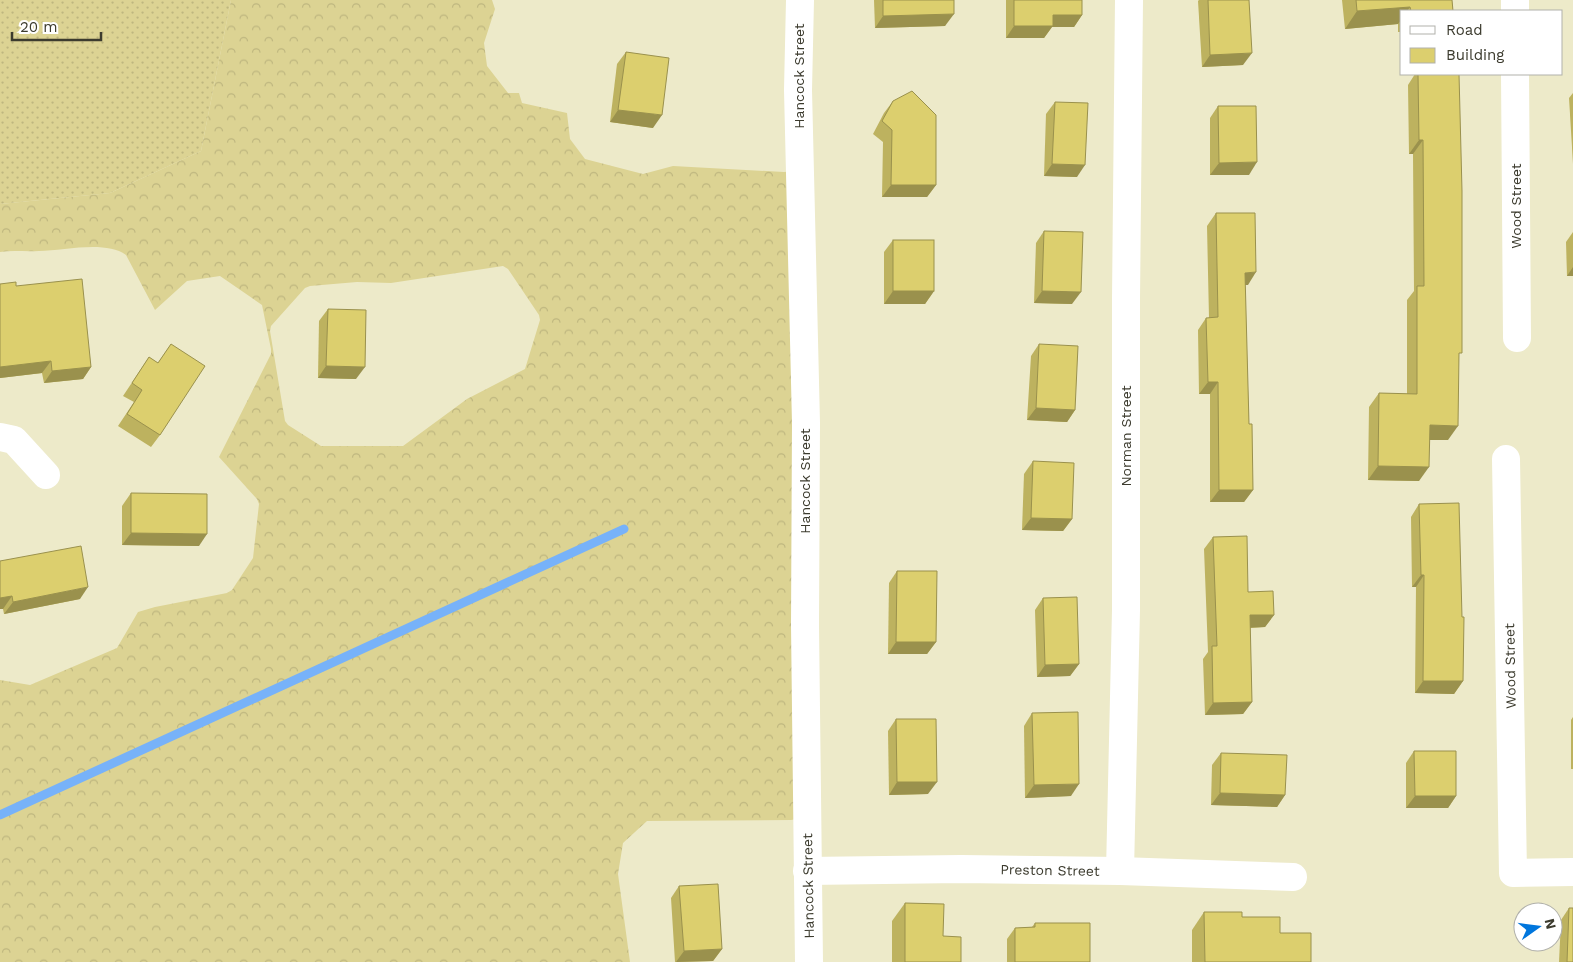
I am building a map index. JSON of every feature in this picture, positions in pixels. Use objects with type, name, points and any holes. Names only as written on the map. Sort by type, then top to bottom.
[{"type":"street","name":"Hancock Street","points":[[800,0],[798,90],[806,424],[805,624],[809,962]]},
{"type":"street","name":"Norman Street","points":[[1120,871],[1126,610],[1126,299],[1129,0]]},
{"type":"street","name":"Wood Street","points":[[1515,75],[1517,338]]},
{"type":"street","points":[[0,437],[14,440],[46,474]]},
{"type":"street","name":"Wood Street","points":[[1506,459],[1513,873],[1573,872]]},
{"type":"street","name":"Preston Street","points":[[807,871],[961,869],[1120,871],[1293,877]]},
{"type":"green space","points":[[0,0],[231,0],[201,151],[110,193],[0,204]]},
{"type":"green space","points":[[231,0],[492,0],[495,9],[484,43],[487,66],[508,93],[519,93],[522,103],[567,113],[570,139],[585,159],[643,174],[673,166],[795,171],[804,818],[791,820],[647,821],[623,843],[618,874],[630,962],[0,962],[0,680],[30,685],[117,648],[138,612],[227,593],[232,590],[253,558],[259,504],[257,499],[219,457],[271,354],[271,349],[262,305],[220,276],[187,281],[155,310],[126,255],[117,251],[107,248],[84,247],[49,251],[0,252],[0,204],[110,193],[201,151]],"holes":[[[503,266],[508,269],[539,315],[540,320],[525,369],[467,399],[403,446],[321,446],[288,425],[285,421],[270,331],[271,326],[305,288],[357,282],[391,283]]]},
{"type":"building","points":[[883,0],[954,0],[954,14],[883,16]]},
{"type":"building","points":[[1014,0],[1082,0],[1082,15],[1053,15],[1053,26],[1014,26]]},
{"type":"building","points":[[1208,0],[1249,0],[1252,53],[1210,55]]},
{"type":"building","points":[[1356,0],[1452,0],[1453,10],[1411,10],[1410,7],[1357,11]]},
{"type":"building","points":[[626,52],[669,58],[662,115],[618,110]]},
{"type":"building","points":[[1418,75],[1459,75],[1462,191],[1462,353],[1459,353],[1458,426],[1430,425],[1429,467],[1378,466],[1379,393],[1417,394],[1417,286],[1424,286],[1423,140],[1419,140]]},
{"type":"building","points":[[912,91],[936,115],[936,185],[891,185],[892,130],[882,121],[893,101]]},
{"type":"building","points":[[1055,102],[1088,103],[1085,165],[1052,164]]},
{"type":"building","points":[[1218,106],[1256,106],[1257,162],[1219,163]]},
{"type":"building","points":[[1216,213],[1255,213],[1256,272],[1245,273],[1249,424],[1252,424],[1253,490],[1219,490],[1218,382],[1208,382],[1206,318],[1218,317]]},
{"type":"building","points":[[1044,231],[1083,232],[1081,292],[1042,291]]},
{"type":"building","points":[[893,240],[934,240],[934,291],[893,291]]},
{"type":"building","points":[[82,279],[91,367],[52,371],[51,361],[0,367],[0,284],[16,282],[16,286]]},
{"type":"building","points":[[328,309],[366,310],[365,367],[326,366]]},
{"type":"building","points":[[171,344],[205,366],[160,435],[127,414],[142,390],[132,383],[149,357],[158,363]]},
{"type":"building","points":[[1039,344],[1078,346],[1075,410],[1036,408]]},
{"type":"building","points":[[1033,461],[1074,463],[1072,519],[1031,518]]},
{"type":"building","points":[[131,493],[207,494],[207,534],[131,533]]},
{"type":"building","points":[[1459,503],[1462,617],[1464,617],[1463,681],[1423,681],[1424,575],[1421,575],[1419,504]]},
{"type":"building","points":[[1247,536],[1248,592],[1273,591],[1274,615],[1250,615],[1252,702],[1213,703],[1212,646],[1217,646],[1213,537]]},
{"type":"building","points":[[81,546],[88,587],[13,602],[12,596],[0,598],[0,561]]},
{"type":"building","points":[[897,571],[937,571],[936,642],[896,642]]},
{"type":"building","points":[[1077,597],[1079,664],[1045,665],[1043,598]]},
{"type":"building","points":[[1078,712],[1079,784],[1034,785],[1032,713]]},
{"type":"building","points":[[896,719],[936,719],[937,782],[897,782]]},
{"type":"building","points":[[1414,751],[1456,751],[1456,796],[1415,796]]},
{"type":"building","points":[[1221,753],[1287,755],[1285,795],[1220,793]]},
{"type":"building","points":[[718,884],[722,949],[684,951],[679,886]]},
{"type":"building","points":[[905,903],[944,904],[943,936],[961,937],[961,962],[905,962]]},
{"type":"building","points":[[1569,908],[1573,908],[1573,962],[1567,962]]},
{"type":"building","points":[[1204,912],[1242,912],[1242,917],[1280,917],[1280,933],[1311,933],[1311,962],[1205,962]]},
{"type":"building","points":[[1035,923],[1090,923],[1090,962],[1015,962],[1015,928],[1035,927]]},
{"type":"waterway","points":[[0,815],[624,529]]}]
